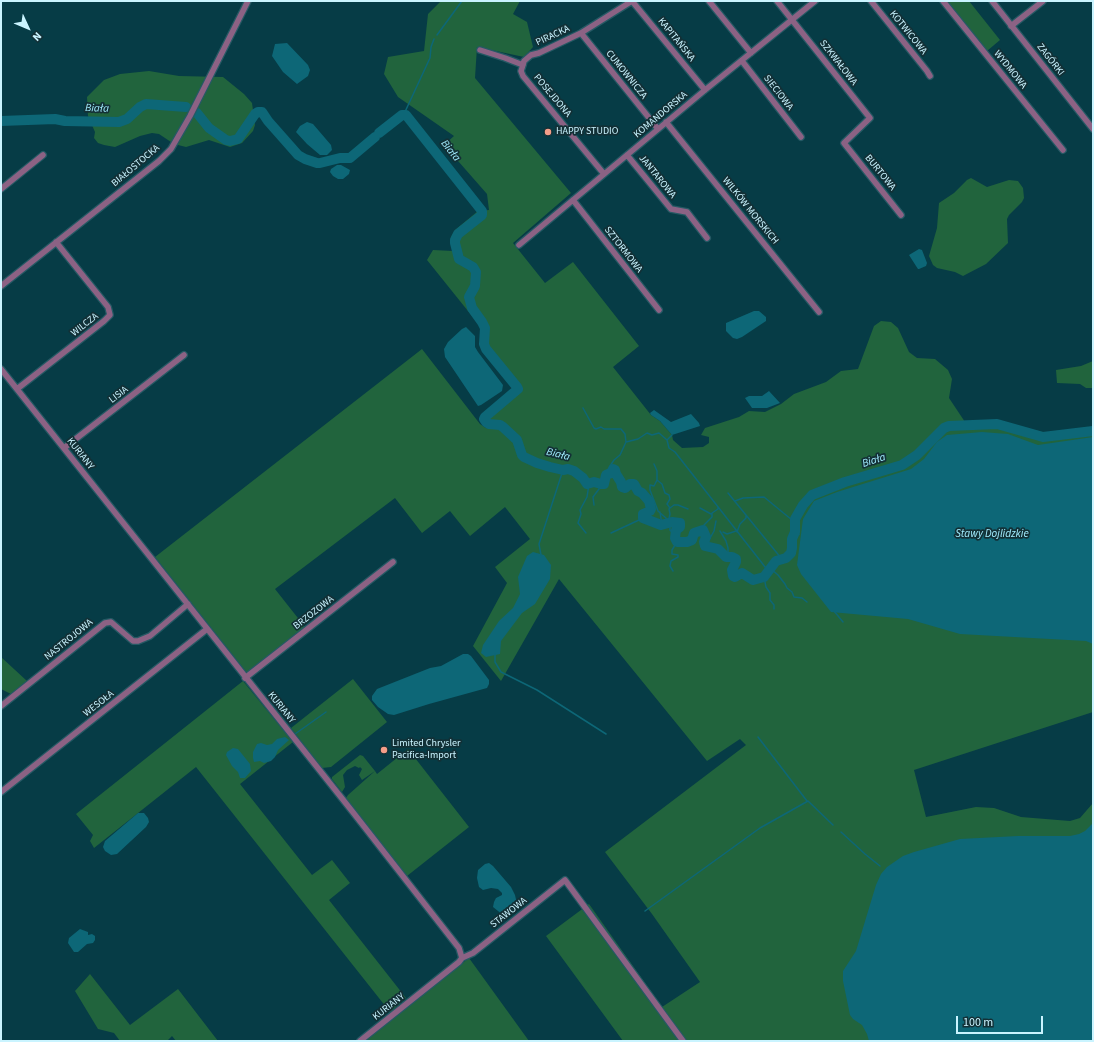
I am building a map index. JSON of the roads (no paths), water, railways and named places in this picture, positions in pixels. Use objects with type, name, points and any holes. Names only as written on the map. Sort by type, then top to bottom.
[{"type":"street","name":"BIAŁOSTOCKA","points":[[1,286],[159,161],[171,149],[195,106],[248,1]]},
{"type":"street","name":"PIRACKA","points":[[523,65],[524,61],[531,55],[552,47],[580,33],[632,1]]},
{"type":"street","name":"KAPITAŃSKA","points":[[632,1],[705,90]]},
{"type":"street","points":[[709,1],[751,53]]},
{"type":"street","name":"SZKWAŁOWA","points":[[777,1],[870,118],[844,143]]},
{"type":"street","name":"KOMANDORSKA","points":[[519,245],[666,122],[815,1]]},
{"type":"street","name":"KOTWICOWA","points":[[871,1],[930,76]]},
{"type":"street","name":"WYDMOWA","points":[[943,1],[1063,150]]},
{"type":"street","name":"ZAGÓRKI","points":[[992,1],[1093,130]]},
{"type":"street","points":[[1012,26],[1042,1]]},
{"type":"street","name":"CUMOWNICZA","points":[[580,33],[658,129]]},
{"type":"street","points":[[480,50],[523,65]]},
{"type":"street","name":"SIECIOWA","points":[[742,60],[801,137]]},
{"type":"street","name":"POSEJDONA","points":[[523,65],[523,76],[604,174]]},
{"type":"street","name":"WILKÓW MORSKICH","points":[[666,122],[819,312]]},
{"type":"street","name":"BURTOWA","points":[[844,143],[901,215]]},
{"type":"street","points":[[1,189],[43,155]]},
{"type":"street","name":"JANTAROWA","points":[[627,155],[671,209],[687,212],[708,238]]},
{"type":"street","name":"SZTORMOWA","points":[[573,200],[659,310]]},
{"type":"street","name":"WILCZA","points":[[17,389],[110,315],[108,307],[56,242]]},
{"type":"street","name":"LISIA","points":[[64,448],[184,355]]},
{"type":"street","name":"KURIANY","points":[[1,369],[459,948],[462,958],[454,967],[360,1041]]},
{"type":"street","name":"BRZOZOWA","points":[[245,678],[393,562]]},
{"type":"street","name":"NASTROJOWA","points":[[1,706],[105,623],[111,622],[133,641],[138,641],[150,636],[188,604]]},
{"type":"street","name":"WESOŁA","points":[[1,792],[207,629]]},
{"type":"street","name":"STAWOWA","points":[[462,958],[473,953],[565,880],[683,1041]]},
{"type":"water","points":[[287,43],[308,65],[310,70],[308,76],[297,84],[283,72],[272,56],[275,44]]},
{"type":"water","points":[[307,122],[313,124],[331,145],[332,150],[327,155],[320,155],[296,132],[300,126]]},
{"type":"water","points":[[337,165],[341,165],[350,170],[349,174],[343,179],[338,179],[330,172],[331,169]]},
{"type":"water","points":[[919,249],[922,250],[927,263],[926,266],[918,269],[909,255]]},
{"type":"water","points":[[754,311],[759,311],[766,317],[766,321],[737,339],[733,338],[726,331],[726,323]]},
{"type":"water","points":[[466,327],[475,336],[475,347],[478,352],[503,385],[502,391],[478,406],[445,357],[444,349],[448,342]]},
{"type":"water","points":[[769,391],[780,403],[767,408],[752,408],[745,398],[749,396],[762,396]]},
{"type":"water","points":[[654,410],[671,422],[691,414],[700,426],[672,435],[660,421],[651,415],[650,413]]},
{"type":"water","name":"Stawy Dojlidzkie","points":[[982,432],[1008,434],[1038,445],[1093,437],[1093,644],[1086,641],[960,634],[908,619],[831,612],[801,574],[797,565],[803,519],[814,501],[837,492],[911,469],[924,459],[937,442],[947,435]]},
{"type":"water","points":[[796,531],[800,535],[796,536],[795,538],[794,553],[790,558],[776,561],[790,551],[791,547],[788,540],[789,537]]},
{"type":"water","points":[[533,552],[544,555],[551,565],[550,579],[535,604],[522,613],[501,641],[500,654],[486,657],[481,653],[483,645],[499,621],[513,608],[520,594],[518,577],[527,556]]},
{"type":"water","points":[[463,654],[468,654],[471,656],[489,680],[487,688],[394,715],[388,714],[378,707],[372,700],[372,696],[377,689],[430,668],[441,666]]},
{"type":"water","points":[[285,737],[289,740],[278,750],[275,757],[271,761],[264,763],[260,761],[254,762],[253,752],[257,744],[272,744],[277,739]]},
{"type":"water","points":[[233,748],[238,749],[250,764],[251,771],[245,778],[240,778],[238,772],[232,766],[226,755],[227,752]]},
{"type":"water","points":[[138,813],[144,813],[148,818],[149,822],[146,827],[117,854],[111,855],[105,851],[103,847],[105,841]]},
{"type":"water","points":[[1093,823],[1093,1041],[869,1041],[862,1025],[850,1015],[843,981],[843,971],[856,951],[876,885],[881,874],[887,867],[903,856],[960,839],[1018,836],[1070,836],[1085,831]]},
{"type":"water","points":[[489,863],[511,887],[515,895],[517,904],[507,915],[503,915],[493,907],[496,898],[502,895],[498,889],[491,888],[483,890],[479,887],[477,878],[478,870],[485,864]]},
{"type":"water","points":[[80,929],[88,932],[88,935],[92,934],[95,936],[95,940],[93,943],[87,944],[78,952],[74,952],[68,943],[69,938]]},
{"type":"waterway","points":[[437,35],[462,1]]},
{"type":"waterway","points":[[404,114],[430,58],[431,47],[434,39]]},
{"type":"waterway","name":"Biała","points":[[1,121],[55,119],[65,121],[119,122],[127,119],[140,107],[146,104],[186,107]]},
{"type":"waterway","name":"Biała","points":[[197,113],[209,128],[226,140],[230,141],[238,139],[255,114],[262,112],[298,155],[317,163]]},
{"type":"waterway","name":"Biała","points":[[379,133],[402,115],[406,115],[482,211],[482,215],[458,234],[455,243],[459,259],[473,267],[476,272],[475,286],[469,297],[472,308],[485,328],[484,344],[486,349],[518,389],[485,417],[484,419],[486,422],[503,427],[517,440],[524,457],[550,467],[574,471],[583,478],[587,484],[594,482],[604,484],[606,475],[611,473],[613,469],[615,470],[622,487],[625,488],[630,484],[634,484],[638,491],[642,493],[649,501],[651,509],[643,514],[643,518],[661,525],[672,522],[680,523],[680,527],[676,530],[675,538],[677,542],[687,542],[692,540],[694,533],[703,530],[706,537],[704,542],[705,546],[718,549],[726,557],[736,559],[732,570],[733,576],[735,577],[742,573],[753,580],[764,577],[776,561],[786,558],[791,553],[792,539],[795,532],[795,519],[803,505],[812,495],[845,482],[902,465],[917,455],[944,428],[949,426],[997,424],[1043,437],[1093,431]]},
{"type":"waterway","name":"Biała","points":[[320,163],[340,158],[350,158],[375,137]]},
{"type":"waterway","points":[[583,408],[594,428],[596,429],[601,427],[604,429],[621,429],[625,434],[626,442]]},
{"type":"waterway","points":[[612,470],[610,466],[620,455],[626,442],[638,439],[647,433],[652,435],[659,433],[667,440],[669,448],[675,452],[765,567],[770,568],[778,575],[787,588],[792,592],[794,597],[802,598],[807,602]]},
{"type":"waterway","points":[[667,440],[672,435]]},
{"type":"waterway","points":[[654,464],[657,471],[657,480],[662,484],[665,493],[669,495],[670,499],[667,504],[670,508],[668,523],[670,525],[670,530],[675,536]]},
{"type":"waterway","points":[[541,555],[539,544],[563,470]]},
{"type":"waterway","points":[[657,480],[654,486],[650,485],[650,490],[658,511],[666,518],[667,521]]},
{"type":"waterway","points":[[586,533],[578,523],[581,514],[580,510],[587,497],[589,484]]},
{"type":"waterway","points":[[594,505],[593,497],[601,484]]},
{"type":"waterway","points":[[728,493],[781,558]]},
{"type":"waterway","points":[[735,501],[743,498],[764,497],[795,521]]},
{"type":"waterway","points":[[670,508],[674,505],[678,505],[688,509]]},
{"type":"waterway","points":[[704,530],[704,525],[712,517],[712,513],[718,509],[718,507]]},
{"type":"waterway","points":[[700,508],[711,514]]},
{"type":"waterway","points":[[660,512],[661,519],[665,524]]},
{"type":"waterway","points":[[737,532],[740,524],[746,518],[746,515]]},
{"type":"waterway","points":[[611,533],[641,519],[643,521],[646,519]]},
{"type":"waterway","points":[[708,547],[716,521]]},
{"type":"waterway","points":[[720,531],[726,541],[728,557]]},
{"type":"waterway","points":[[723,532],[727,534],[736,531]]},
{"type":"waterway","points":[[673,571],[670,566],[671,561],[678,557],[678,555],[672,554],[672,550],[677,542]]},
{"type":"waterway","points":[[764,577],[774,609]]},
{"type":"waterway","points":[[834,611],[843,622]]},
{"type":"waterway","points":[[495,654],[495,662],[501,672],[537,690],[606,734]]},
{"type":"waterway","points":[[295,734],[326,712]]},
{"type":"waterway","points":[[758,737],[807,801]]},
{"type":"waterway","points":[[645,911],[760,828],[808,801],[833,825]]},
{"type":"waterway","points":[[841,832],[880,866]]},
{"type":"place","name":"HAPPY STUDIO","points":[[548,132]]},
{"type":"place","name":"Limited Chrysler Pacifica-Import","points":[[384,750]]}]
